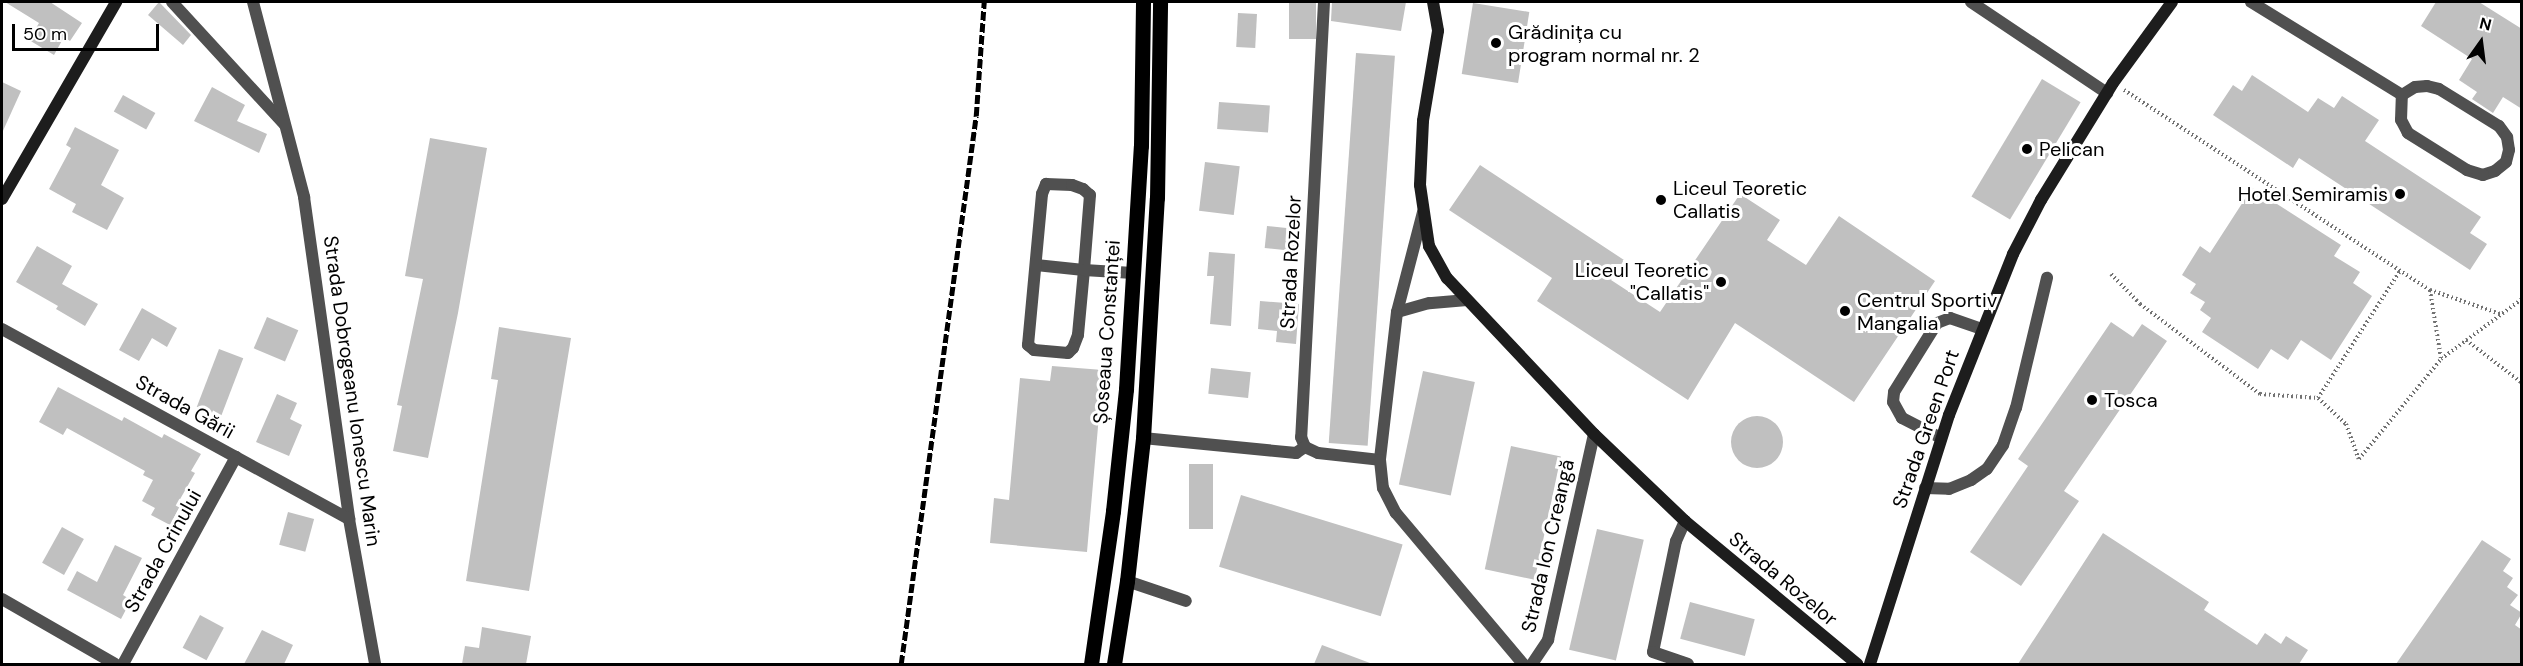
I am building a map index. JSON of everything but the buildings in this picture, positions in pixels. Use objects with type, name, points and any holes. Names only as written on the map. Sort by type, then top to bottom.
[{"type":"main road","name":"Șoseaua Constanței","points":[[1091,664],[1118,467],[1126,389],[1141,146],[1143,2]]},
{"type":"main road","name":"Șoseaua Constanței","points":[[1114,664],[1127,581],[1143,438],[1157,198],[1160,2]]},
{"type":"street","points":[[2,199],[116,2]]},
{"type":"street","name":"Strada Dobrogeanu Ionescu Marin","points":[[172,2],[285,125]]},
{"type":"street","name":"Strada Dobrogeanu Ionescu Marin","points":[[253,2],[304,196],[350,519],[375,664]]},
{"type":"street","name":"Strada Rozelor","points":[[1305,447],[1301,437],[1324,2]]},
{"type":"street","name":"Strada Rozelor","points":[[1433,2],[1438,31],[1423,121],[1420,185],[1429,246],[1447,278],[1594,434],[1685,521],[1857,664]]},
{"type":"street","points":[[1971,2],[2110,88]]},
{"type":"street","name":"Strada Green Port","points":[[1870,664],[1941,438],[1982,329],[2029,222],[2110,88],[2172,2]]},
{"type":"street","points":[[2251,2],[2402,95]]},
{"type":"street","points":[[2415,87],[2439,89],[2499,126],[2507,137],[2509,150],[2506,162],[2495,171],[2483,175],[2467,170],[2408,133],[2401,120],[2402,95],[2415,87]]},
{"type":"street","points":[[1046,184],[1072,185],[1090,195],[1084,270],[1077,335],[1073,348],[1068,353],[1034,350],[1028,345],[1042,194],[1046,184]]},
{"type":"street","name":"Strada Rozelor","points":[[1423,212],[1397,312],[1380,460],[1383,488],[1396,513],[1523,664]]},
{"type":"street","points":[[1036,265],[1133,273]]},
{"type":"street","points":[[1925,488],[1949,489],[1971,480],[1987,469],[2003,445],[2016,408],[2047,278]]},
{"type":"street","points":[[1397,312],[1430,303],[1467,300]]},
{"type":"street","points":[[1941,438],[1902,418],[1893,402],[1894,392],[1937,323],[1950,318],[1982,329]]},
{"type":"street","name":"Strada Gării","points":[[2,329],[350,519]]},
{"type":"street","name":"Strada Ion Creangă","points":[[1533,664],[1548,640],[1594,434]]},
{"type":"street","points":[[1143,438],[1296,453],[1305,447],[1318,453],[1380,460]]},
{"type":"street","name":"Strada Crinului","points":[[123,664],[236,457]]},
{"type":"street","points":[[1685,521],[1676,541],[1653,652],[1688,664]]},
{"type":"street","points":[[1127,581],[1186,601]]},
{"type":"street","points":[[2,599],[116,664]]},
{"type":"path","points":[[2110,88],[2430,291],[2501,314]]},
{"type":"path","points":[[2318,398],[2400,271]]},
{"type":"path","points":[[2111,274],[2140,304],[2260,394],[2318,398],[2346,424],[2359,459],[2441,359],[2522,299]]},
{"type":"path","points":[[2430,291],[2441,359]]},
{"type":"path","points":[[2466,340],[2522,383]]},
{"type":"railway","points":[[901,664],[976,116],[984,2]]},
{"type":"place","name":"Grădinița cu program normal nr. 2","points":[[1496,43]]},
{"type":"place","name":"Pelican","points":[[2027,149]]},
{"type":"place","name":"Hotel Semiramis","points":[[2400,194]]},
{"type":"place","name":"Liceul Teoretic Callatis","points":[[1661,200]]},
{"type":"place","name":"Liceul Teoretic \"Callatis\"","points":[[1721,282]]},
{"type":"place","name":"Centrul Sportiv Mangalia","points":[[1845,311]]},
{"type":"place","name":"Tosca","points":[[2092,400]]}]
